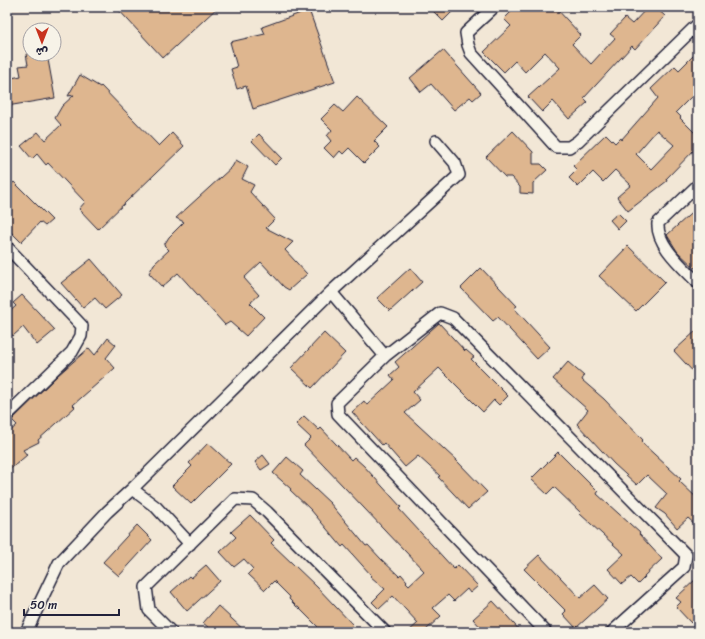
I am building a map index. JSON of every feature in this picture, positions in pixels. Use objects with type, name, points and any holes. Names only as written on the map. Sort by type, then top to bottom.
[{"type":"street","points":[[494,7],[466,33],[471,53],[556,147],[570,147],[578,141],[698,24]]},
{"type":"street","points":[[26,632],[58,563],[107,512],[331,292],[459,175],[456,163],[436,141]]},
{"type":"street","points":[[698,185],[658,223],[657,228],[663,244],[698,283]]},
{"type":"street","points":[[7,247],[82,326],[81,336],[72,352],[7,415]]},
{"type":"street","points":[[331,292],[385,356]]},
{"type":"street","points":[[546,632],[338,414],[337,403],[385,356],[440,313],[453,318],[686,555],[684,567],[612,632]]},
{"type":"street","points":[[132,489],[156,507],[190,544]]},
{"type":"street","points":[[172,632],[150,610],[146,587],[235,499],[253,500],[267,512],[385,632]]},
{"type":"building","points":[[116,7],[218,7],[163,58]]},
{"type":"building","points":[[429,7],[457,7],[443,21]]},
{"type":"building","points":[[516,7],[555,7],[581,35],[572,44],[591,64],[615,38],[610,34],[625,18],[632,24],[648,7],[655,7],[665,16],[635,49],[632,46],[584,98],[588,102],[569,119],[553,101],[542,112],[528,97],[560,68],[545,52],[525,72],[515,61],[504,72],[484,52],[511,26],[504,19]]},
{"type":"building","points":[[309,10],[335,82],[253,109],[246,86],[237,89],[231,69],[237,67],[230,42],[265,34],[262,27]]},
{"type":"building","points":[[443,50],[481,93],[473,100],[470,97],[454,110],[431,84],[421,92],[410,78]]},
{"type":"building","points":[[693,56],[698,62],[698,90],[676,112],[698,136],[698,146],[666,179],[667,181],[628,211],[617,197],[631,185],[615,170],[603,182],[593,172],[578,187],[569,178],[577,170],[573,166],[606,134],[615,143],[620,138],[621,140],[658,98],[651,89],[675,66],[679,70]],"holes":[[[657,130],[674,145],[651,169],[636,154]]]},
{"type":"building","points":[[27,62],[48,62],[55,98],[7,106],[7,79],[21,76],[19,66],[28,65]]},
{"type":"building","points":[[80,75],[100,87],[101,86],[159,146],[172,133],[184,146],[98,229],[79,209],[85,202],[48,163],[46,165],[37,154],[32,159],[21,146],[38,132],[45,140],[61,125],[55,118],[62,106],[74,95],[68,96]]},
{"type":"building","points":[[357,97],[388,127],[374,141],[380,147],[364,163],[349,148],[343,154],[340,151],[334,158],[324,148],[331,141],[327,136],[332,130],[321,119],[335,105],[343,112]]},
{"type":"building","points":[[513,131],[533,152],[533,164],[541,164],[547,170],[533,183],[533,194],[520,193],[520,187],[511,177],[505,177],[486,157]]},
{"type":"building","points":[[259,134],[282,158],[275,165],[252,141]]},
{"type":"building","points":[[236,160],[248,167],[242,179],[254,185],[250,192],[275,219],[266,228],[293,242],[285,250],[307,274],[289,290],[284,287],[261,262],[244,278],[259,295],[250,303],[264,317],[246,336],[230,322],[225,325],[178,273],[162,287],[149,273],[154,264],[169,250],[164,245],[169,237],[184,222],[176,218],[232,167]]},
{"type":"building","points":[[14,182],[52,220],[45,226],[40,222],[21,242],[7,228],[7,188]]},
{"type":"building","points":[[698,207],[698,271],[677,251],[667,235]]},
{"type":"building","points":[[618,213],[626,221],[618,229],[610,220]]},
{"type":"building","points":[[628,246],[665,282],[636,311],[599,276]]},
{"type":"building","points":[[91,259],[122,295],[105,309],[95,298],[83,308],[61,283]]},
{"type":"building","points":[[410,268],[422,282],[390,311],[377,298]]},
{"type":"building","points":[[481,268],[517,306],[514,308],[550,347],[537,359],[498,317],[493,321],[461,288]]},
{"type":"building","points":[[22,295],[55,330],[37,345],[23,327],[13,336],[7,329],[7,314],[16,306],[13,303]]},
{"type":"building","points":[[439,323],[465,351],[466,350],[474,357],[471,359],[508,396],[499,405],[494,400],[483,412],[439,368],[413,392],[420,400],[405,413],[457,461],[487,492],[468,509],[438,477],[440,476],[418,456],[405,467],[384,443],[382,445],[352,412],[364,401],[367,405],[394,380],[390,375],[399,367],[395,362]]},
{"type":"building","points":[[698,329],[698,377],[674,351]]},
{"type":"building","points":[[324,333],[345,353],[312,388],[291,368]]},
{"type":"building","points":[[108,338],[116,345],[106,358],[115,368],[73,405],[75,407],[38,440],[39,442],[23,450],[27,455],[7,472],[7,434],[17,425],[12,420],[58,375],[89,348],[95,355]]},
{"type":"building","points":[[568,362],[584,376],[582,380],[604,399],[643,440],[641,442],[681,479],[679,481],[698,499],[698,527],[688,518],[677,528],[665,514],[656,508],[667,494],[647,475],[637,485],[614,464],[577,424],[588,410],[553,379]]},
{"type":"building","points":[[304,416],[319,430],[321,428],[351,460],[354,457],[364,466],[401,507],[399,509],[454,569],[458,565],[478,586],[470,593],[467,589],[454,601],[448,595],[433,608],[441,616],[424,632],[408,632],[418,623],[393,596],[379,609],[372,602],[385,589],[370,576],[371,575],[344,545],[342,547],[311,510],[290,490],[291,489],[273,473],[287,457],[303,471],[300,475],[330,503],[366,546],[368,545],[399,576],[401,574],[409,585],[424,571],[304,445],[311,438],[296,424]]},
{"type":"building","points":[[208,443],[231,464],[191,504],[172,486],[192,466],[189,463]]},
{"type":"building","points":[[558,452],[598,492],[597,494],[640,533],[639,534],[662,559],[644,576],[645,577],[638,584],[631,577],[622,584],[608,569],[624,554],[580,514],[581,513],[554,487],[547,494],[531,479]]},
{"type":"building","points":[[263,455],[270,464],[261,470],[255,462]]},
{"type":"building","points":[[250,515],[274,540],[271,543],[317,587],[353,625],[346,632],[323,632],[289,599],[290,597],[274,581],[265,590],[248,574],[253,569],[244,559],[234,567],[220,552],[236,537],[231,532]]},
{"type":"building","points":[[137,525],[152,540],[119,576],[103,562]]},
{"type":"building","points":[[539,555],[580,598],[595,585],[608,599],[576,628],[563,614],[566,611],[524,569]]},
{"type":"building","points":[[206,565],[220,581],[187,611],[171,592],[189,576],[191,578]]},
{"type":"building","points":[[698,577],[698,616],[691,623],[676,607],[681,602],[676,598]]},
{"type":"building","points":[[493,601],[521,632],[485,632],[473,619]]},
{"type":"building","points":[[218,606],[246,632],[214,632],[203,623]]}]
